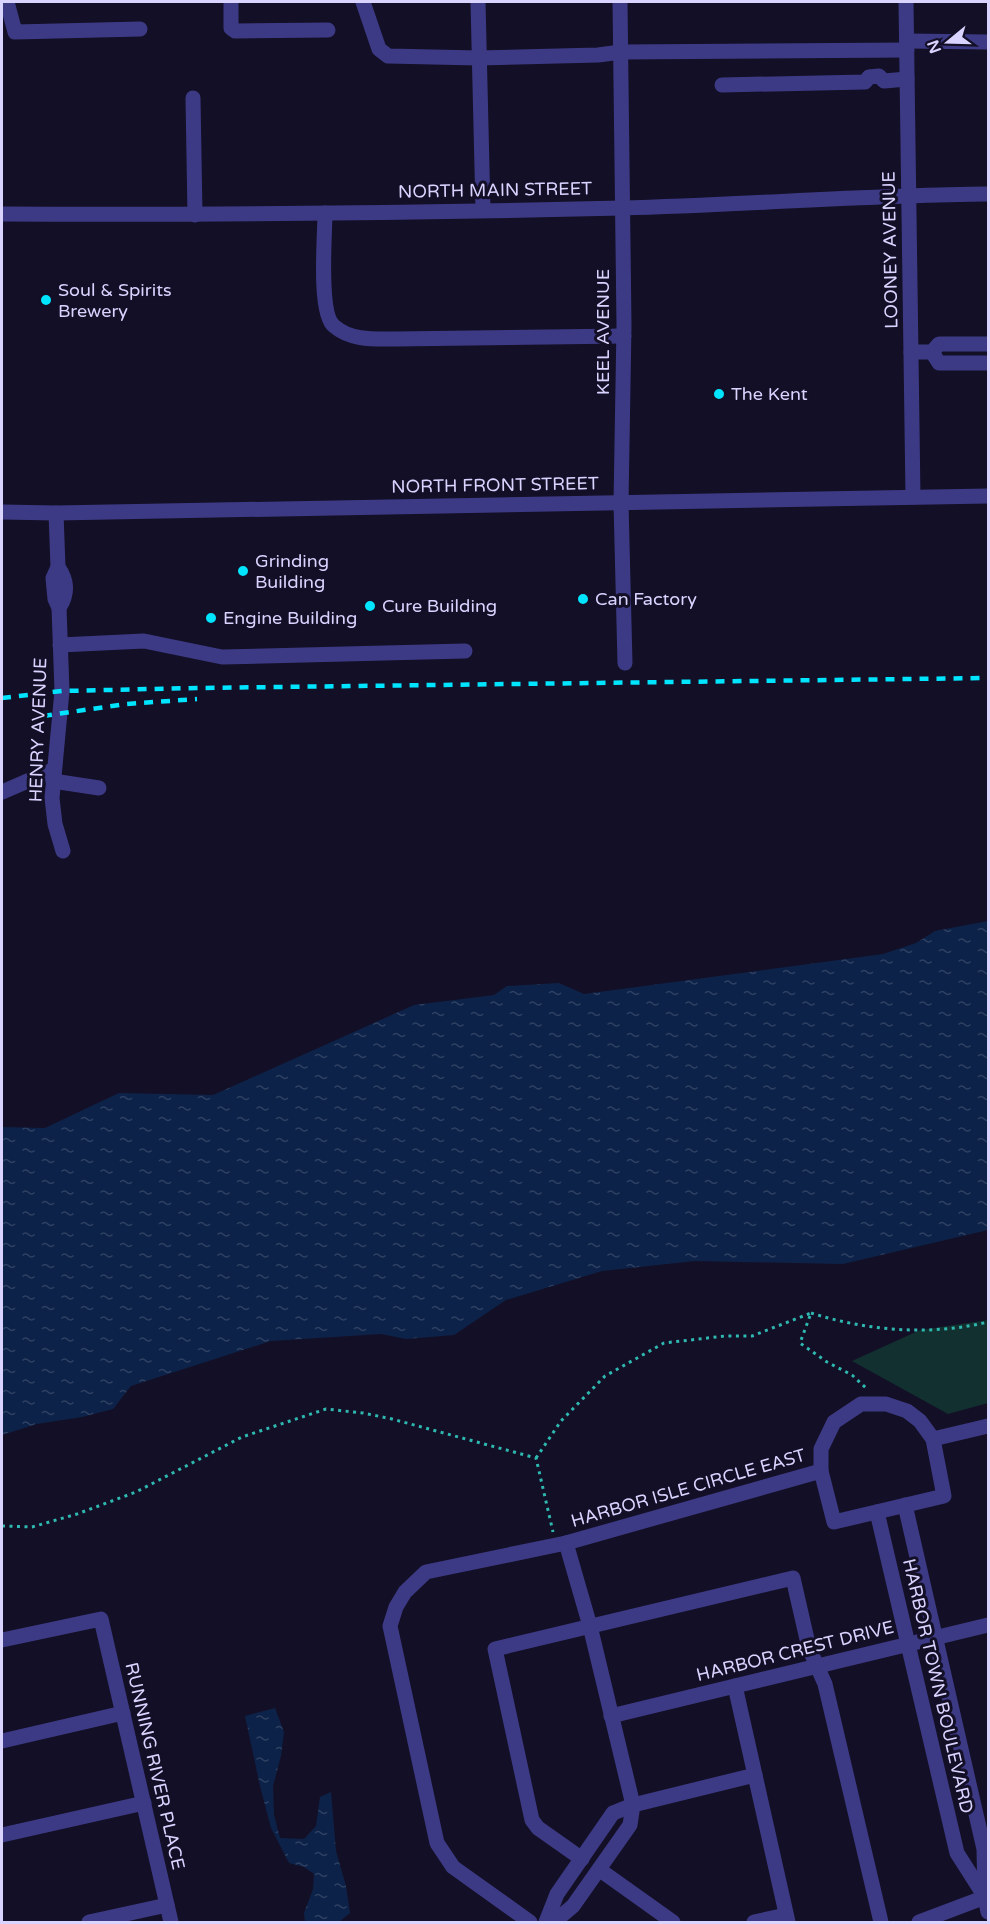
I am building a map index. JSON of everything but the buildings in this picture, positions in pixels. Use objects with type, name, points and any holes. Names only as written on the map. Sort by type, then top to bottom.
[{"type":"street","points":[[7,2],[15,32],[140,29]]},
{"type":"street","points":[[231,2],[231,28],[235,31],[328,30]]},
{"type":"street","points":[[363,2],[379,49],[388,56],[478,58],[988,42]]},
{"type":"street","points":[[478,2],[483,210]]},
{"type":"street","name":"KEEL AVENUE","points":[[620,2],[624,336],[621,503],[625,663]]},
{"type":"street","name":"LOONEY AVENUE","points":[[906,2],[914,497]]},
{"type":"street","points":[[722,85],[865,82],[871,88],[880,88],[884,81],[908,79]]},
{"type":"street","points":[[193,98],[195,215]]},
{"type":"street","name":"NORTH MAIN STREET","points":[[2,214],[195,215],[621,208],[909,194],[988,194]]},
{"type":"street","points":[[325,213],[325,306],[333,326],[351,336],[361,339],[396,339],[624,336]]},
{"type":"street","points":[[911,352],[932,352],[939,344],[988,344]]},
{"type":"street","points":[[932,352],[939,363],[988,363]]},
{"type":"street","name":"NORTH FRONT STREET","points":[[2,512],[56,513],[988,496]]},
{"type":"street","name":"HENRY AVENUE","points":[[56,513],[58,567],[53,578],[55,599],[59,608],[62,691],[52,798],[55,824],[63,851]]},
{"type":"street","points":[[60,645],[144,641],[222,657],[465,651]]},
{"type":"street","points":[[2,792],[53,775],[99,788]]},
{"type":"street","points":[[861,1404],[886,1404],[907,1411],[920,1421],[933,1439],[944,1496],[834,1522],[821,1471],[821,1449],[834,1422],[861,1404]]},
{"type":"street","points":[[933,1439],[988,1426]]},
{"type":"street","name":"HARBOR ISLE CIRCLE EAST","points":[[530,1923],[453,1867],[437,1843],[390,1626],[396,1607],[405,1592],[426,1572],[561,1544],[821,1471]]},
{"type":"street","name":"HARBOR TOWN BOULEVARD","points":[[905,1505],[984,1849],[987,1902]]},
{"type":"street","name":"HARBOR TOWN BOULEVARD","points":[[878,1512],[957,1853],[987,1902]]},
{"type":"street","points":[[554,1923],[573,1906],[600,1870],[630,1825],[633,1805],[590,1626],[561,1544]]},
{"type":"street","points":[[582,1859],[538,1828],[532,1820],[495,1650],[793,1578],[810,1648],[825,1684],[881,1923]]},
{"type":"street","name":"RUNNING RIVER PLACE","points":[[2,1640],[101,1618],[171,1923]]},
{"type":"street","name":"HARBOR CREST DRIVE","points":[[611,1716],[988,1625]]},
{"type":"street","points":[[735,1686],[787,1919],[754,1923]]},
{"type":"street","points":[[2,1741],[123,1713]]},
{"type":"street","points":[[546,1923],[557,1894],[613,1814],[633,1805],[755,1775]]},
{"type":"street","points":[[2,1835],[144,1803]]},
{"type":"street","points":[[600,1870],[673,1923]]},
{"type":"street","points":[[920,1923],[987,1902]]},
{"type":"street","points":[[89,1923],[167,1905]]},
{"type":"path","points":[[536,1458],[561,1421],[605,1376],[664,1343],[725,1336],[752,1336],[811,1313],[838,1322],[906,1330],[960,1329],[988,1323]]},
{"type":"path","points":[[811,1313],[800,1342],[866,1387],[871,1404]]},
{"type":"path","points":[[2,1526],[32,1527],[77,1514],[126,1496],[242,1437],[326,1408],[392,1419],[536,1458]]},
{"type":"path","points":[[536,1458],[561,1544]]},
{"type":"green space","points":[[988,1320],[988,1403],[948,1414],[852,1361],[920,1330]]},
{"type":"water","points":[[988,921],[988,1230],[843,1264],[695,1261],[602,1271],[506,1300],[454,1335],[406,1339],[381,1334],[271,1341],[131,1386],[113,1409],[82,1417],[37,1424],[2,1435],[2,1127],[45,1128],[119,1093],[213,1095],[414,1005],[494,995],[507,986],[559,983],[584,994],[883,954],[916,943],[935,931]]},
{"type":"water","points":[[275,1708],[284,1732],[281,1756],[273,1786],[274,1815],[280,1838],[304,1839],[316,1826],[320,1797],[331,1792],[336,1851],[346,1886],[350,1913],[339,1922],[305,1922],[304,1913],[313,1889],[314,1874],[304,1867],[289,1863],[271,1828],[245,1716]]},
{"type":"railway","points":[[2,698],[62,691],[197,688],[988,678]]},
{"type":"railway","points":[[43,716],[126,704],[197,699]]},
{"type":"place","name":"Soul & Spirits Brewery","points":[[46,300]]},
{"type":"place","name":"The Kent","points":[[719,394]]},
{"type":"place","name":"Grinding Building","points":[[243,571]]},
{"type":"place","name":"Can Factory","points":[[583,599]]},
{"type":"place","name":"Cure Building","points":[[370,606]]},
{"type":"place","name":"Engine Building","points":[[211,618]]}]
